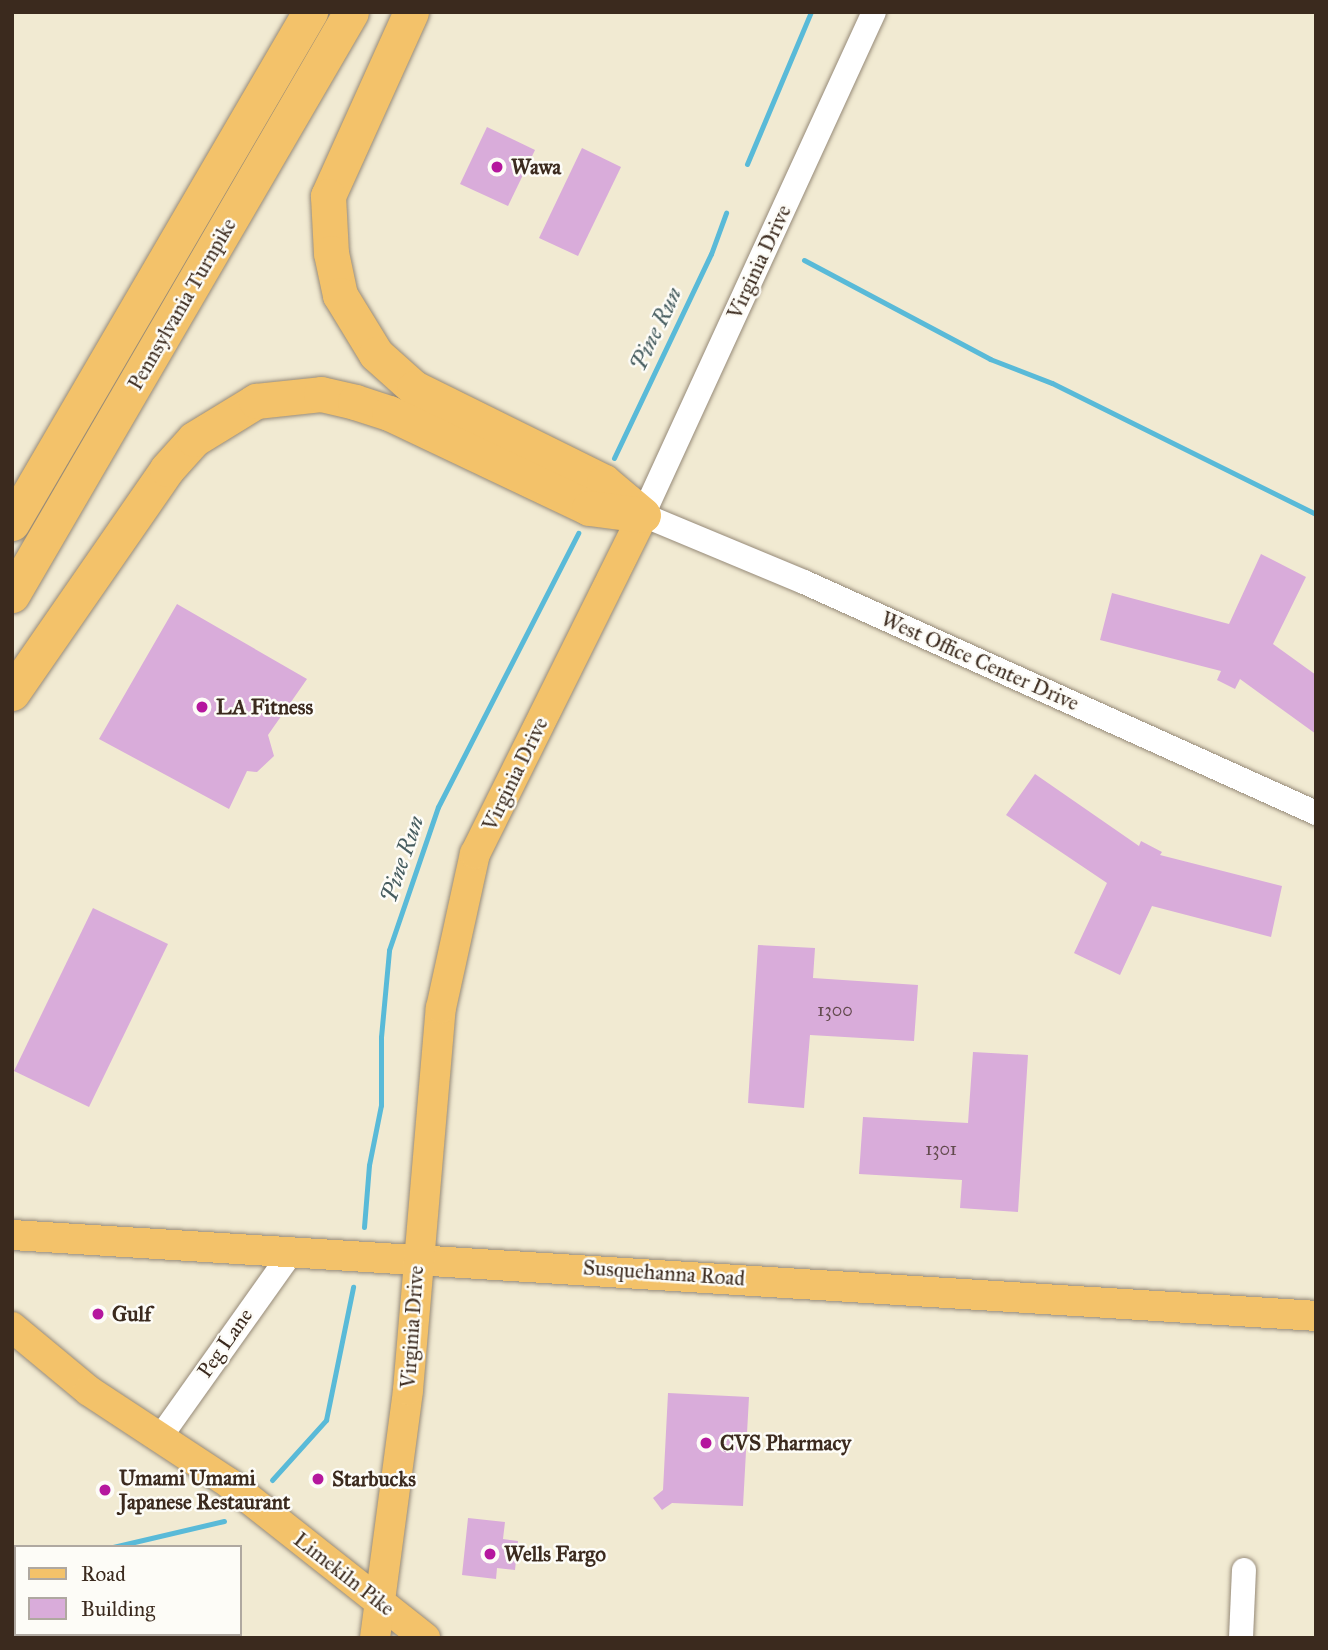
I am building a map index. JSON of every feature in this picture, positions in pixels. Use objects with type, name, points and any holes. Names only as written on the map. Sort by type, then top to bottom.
[{"type":"highway","name":"Pennsylvania Turnpike","points":[[12,523],[310,12]]},
{"type":"highway","name":"Pennsylvania Turnpike","points":[[12,595],[351,12]]},
{"type":"highway","points":[[411,12],[328,196],[331,253],[340,295],[376,354],[414,388],[604,482],[643,515]]},
{"type":"highway","points":[[12,693],[167,469],[194,439],[256,401],[321,394],[355,402],[389,413],[589,508],[643,515]]},
{"type":"main road","name":"Virginia Drive","points":[[374,1638],[377,1600],[408,1390],[417,1256],[441,1008],[475,854],[643,515]]},
{"type":"main road","name":"Susquehanna Road","points":[[12,1235],[292,1252],[417,1256],[1316,1316]]},
{"type":"main road","points":[[12,1327],[89,1391]]},
{"type":"main road","points":[[12,1353],[89,1391]]},
{"type":"main road","name":"Limekiln Pike","points":[[89,1391],[161,1436],[425,1638]]},
{"type":"street","name":"Virginia Drive","points":[[643,515],[874,12]]},
{"type":"street","name":"West Office Center Drive","points":[[643,515],[804,582],[1316,813]]},
{"type":"street","name":"Peg Lane","points":[[161,1436],[292,1252]]},
{"type":"street","points":[[1241,1638],[1244,1570]]},
{"type":"building","name":"Wawa","points":[[487,127],[535,150],[508,206],[460,184]]},
{"type":"building","name":"Wawa","points":[[582,148],[621,167],[578,256],[539,238]]},
{"type":"building","points":[[1261,554],[1306,577],[1273,644],[1316,675],[1316,734],[1240,679],[1235,689],[1217,680],[1221,671],[1100,640],[1112,593],[1229,624]]},
{"type":"building","name":"LA Fitness","points":[[177,604],[307,679],[268,735],[274,756],[257,772],[247,771],[229,809],[99,739]]},
{"type":"building","points":[[1035,774],[1139,846],[1141,841],[1162,852],[1160,855],[1282,886],[1271,937],[1152,906],[1120,975],[1074,953],[1107,883],[1006,815]]},
{"type":"building","points":[[93,908],[168,944],[89,1107],[14,1071]]},
{"type":"building","points":[[758,945],[815,948],[813,978],[918,985],[914,1041],[810,1035],[804,1108],[748,1103]]},
{"type":"building","points":[[973,1052],[1028,1055],[1018,1212],[960,1208],[962,1180],[859,1174],[863,1117],[968,1123]]},
{"type":"building","name":"CVS Pharmacy","points":[[668,1393],[749,1397],[743,1506],[672,1503],[662,1510],[653,1498],[663,1490]]},
{"type":"building","name":"Wells Fargo","points":[[468,1518],[505,1522],[503,1539],[518,1541],[515,1570],[497,1568],[496,1579],[462,1575]]},
{"type":"waterway","name":"Pine Run","points":[[747,164],[811,12]]},
{"type":"waterway","name":"Pine Run","points":[[614,458],[711,254],[726,213]]},
{"type":"waterway","points":[[804,260],[990,359],[1052,383],[1316,514]]},
{"type":"waterway","name":"Pine Run","points":[[364,1227],[369,1165],[381,1105],[381,1037],[389,950],[438,807],[578,533]]},
{"type":"waterway","name":"Pine Run","points":[[272,1480],[326,1420],[353,1287]]},
{"type":"waterway","name":"Pine Run","points":[[122,1545],[224,1521]]},
{"type":"place","name":"Wawa","points":[[497,167]]},
{"type":"place","name":"LA Fitness","points":[[202,707]]},
{"type":"place","name":"Gulf","points":[[98,1314]]},
{"type":"place","name":"CVS Pharmacy","points":[[706,1443]]},
{"type":"place","name":"Starbucks","points":[[318,1479]]},
{"type":"place","name":"Umami Umami Japanese Restaurant","points":[[105,1490]]},
{"type":"place","name":"Wells Fargo","points":[[490,1554]]}]
